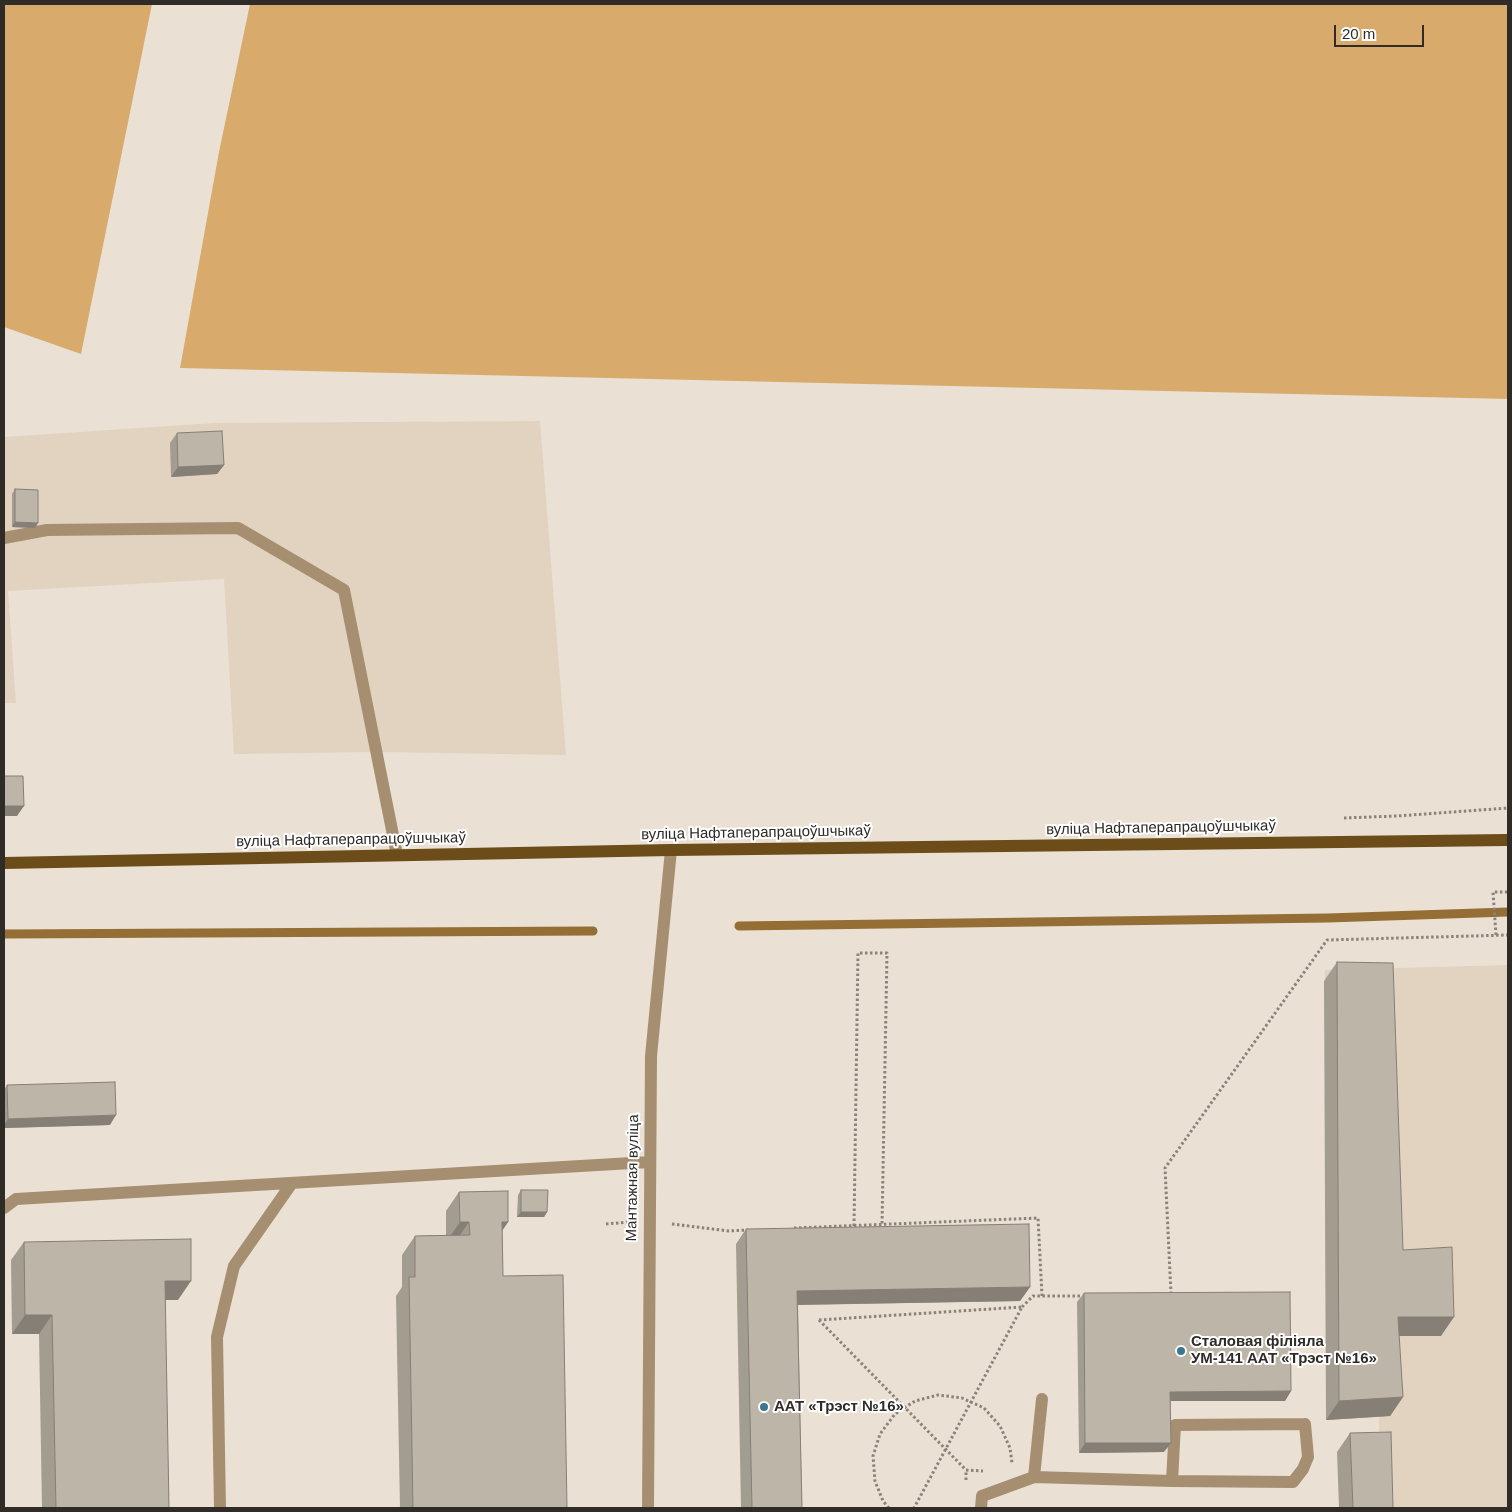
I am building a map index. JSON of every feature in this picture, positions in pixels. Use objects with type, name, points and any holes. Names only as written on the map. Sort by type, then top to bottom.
[{"type":"main road","name":"вуліца Нафтаперапрацоўшчыкаў","points":[[4,863],[672,850],[1508,840]]},
{"type":"street","points":[[4,538],[47,530],[238,528],[344,590],[397,855]]},
{"type":"street","name":"Мантажная вуліца","points":[[648,1508],[648,1220],[651,1056],[672,850]]},
{"type":"street","points":[[4,1208],[16,1199],[649,1162]]},
{"type":"street","points":[[220,1508],[217,1337],[234,1266],[292,1183]]},
{"type":"street","points":[[1034,1477],[1042,1399]]},
{"type":"street","points":[[981,1508],[982,1496],[1034,1477],[1172,1481],[1293,1482],[1303,1469],[1308,1457],[1305,1424],[1174,1425],[1172,1481]]},
{"type":"path","points":[[1496,936],[1493,892],[1508,892]]},
{"type":"path","points":[[1172,1295],[1165,1168],[1327,940],[1508,935]]},
{"type":"path","points":[[854,1226],[858,953],[887,954],[882,1225]]},
{"type":"path","points":[[787,1229],[1038,1218],[1042,1296]]},
{"type":"path","points":[[606,1224],[648,1220],[729,1231],[758,1230]]},
{"type":"path","points":[[1162,1295],[1180,1295]]},
{"type":"path","points":[[914,1508],[1022,1307],[1033,1296],[1092,1296]]},
{"type":"path","points":[[985,1471],[966,1470],[819,1320],[1022,1307]]},
{"type":"path","points":[[889,1508],[883,1501],[875,1481],[873,1456],[880,1434],[895,1414],[915,1401],[938,1395],[962,1398],[984,1408],[1000,1426],[1010,1448],[1012,1472]]},
{"type":"path","points":[[966,1470],[966,1489]]},
{"type":"shaded area","points":[[4,4],[152,4],[81,354],[4,327]]},
{"type":"shaded area","points":[[250,4],[1508,4],[1508,399],[180,368],[219,152]]},
{"type":"shaded area","points":[[540,421],[566,755],[376,752],[234,754],[224,579],[8,591],[16,703],[4,703],[4,437],[214,423]]},
{"type":"shaded area","points":[[1508,965],[1508,1508],[1379,1508],[1379,1417],[1326,1420],[1325,970]]},
{"type":"building","points":[[222,431],[224,465],[178,467],[177,433]]},
{"type":"building","points":[[15,489],[38,490],[38,523],[15,522]]},
{"type":"building","points":[[4,776],[23,776],[24,806],[4,806]]},
{"type":"building","points":[[1337,962],[1393,963],[1403,1250],[1452,1247],[1454,1317],[1398,1317],[1403,1397],[1339,1401]]},
{"type":"building","points":[[115,1082],[116,1115],[8,1119],[7,1085]]},
{"type":"building","points":[[521,1190],[548,1190],[547,1212],[521,1212]]},
{"type":"building","points":[[508,1191],[508,1222],[502,1222],[503,1276],[563,1275],[567,1508],[413,1508],[409,1277],[415,1277],[415,1236],[470,1235],[469,1222],[460,1222],[459,1192]]},
{"type":"building","name":"ААТ «Трэст №16»","points":[[1029,1224],[1030,1287],[797,1291],[802,1508],[752,1508],[746,1229]]},
{"type":"building","points":[[191,1239],[191,1281],[165,1281],[169,1508],[56,1508],[52,1315],[25,1315],[24,1242]]},
{"type":"building","name":"Сталовая філіяла УМ-141 ААТ «Трэст №16»","points":[[1290,1292],[1291,1391],[1170,1392],[1171,1443],[1085,1443],[1084,1293]]},
{"type":"building","points":[[1391,1432],[1393,1508],[1353,1508],[1350,1433]]},
{"type":"waterway","points":[[739,926],[1328,918],[1508,912]]},
{"type":"waterway","points":[[4,934],[593,931]]},
{"type":"place","name":"Сталовая філіяла УМ-141 ААТ «Трэст №16»","points":[[1181,1351]]},
{"type":"place","name":"ААТ «Трэст №16»","points":[[764,1407]]}]
